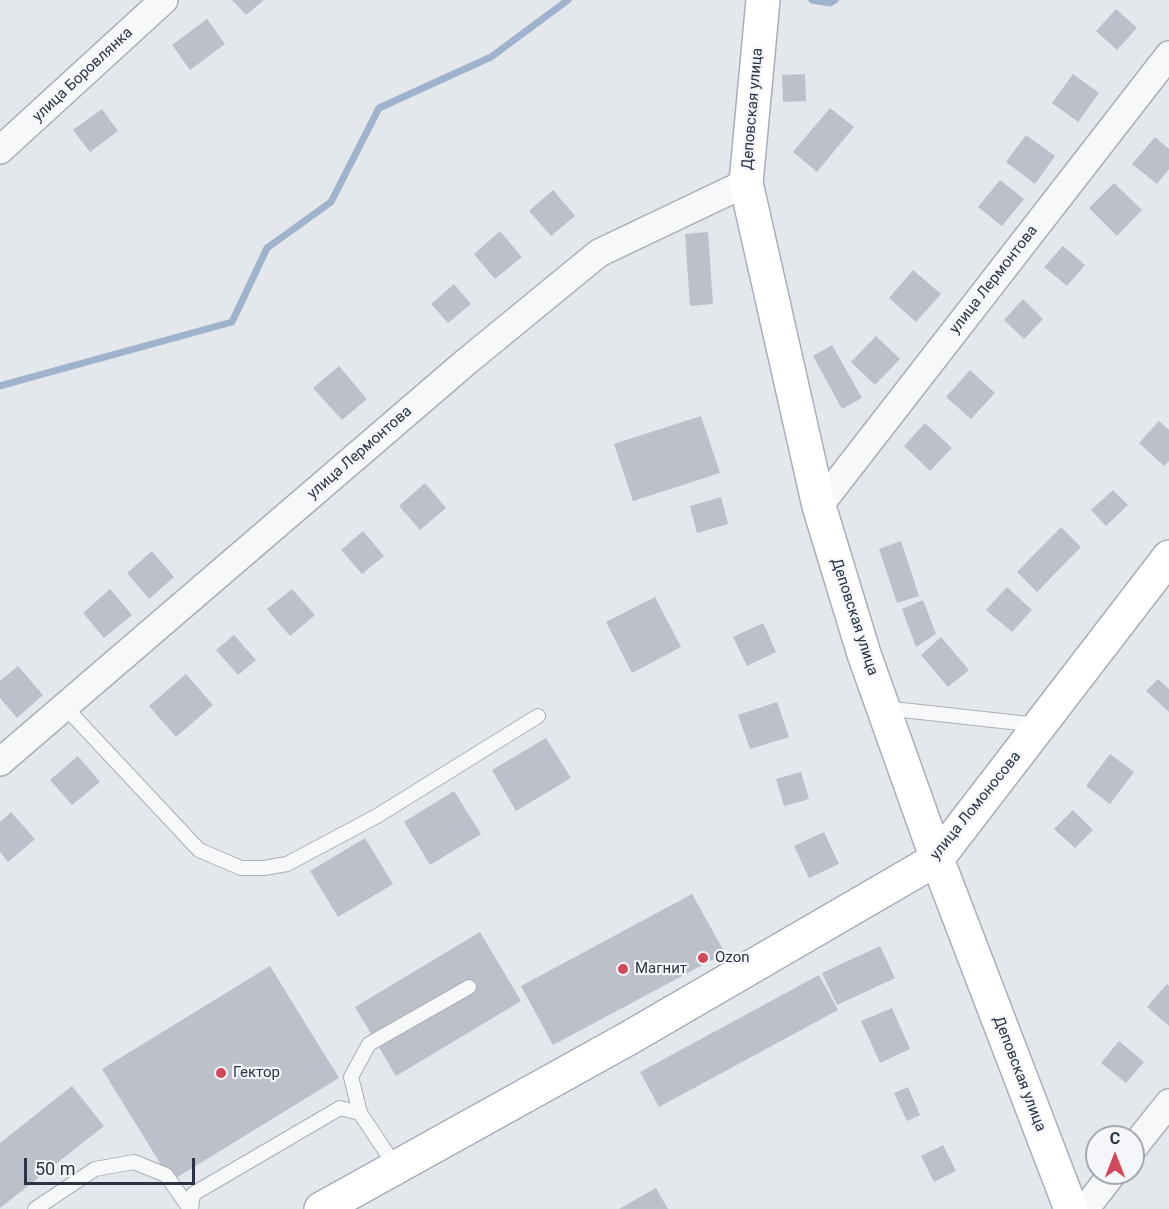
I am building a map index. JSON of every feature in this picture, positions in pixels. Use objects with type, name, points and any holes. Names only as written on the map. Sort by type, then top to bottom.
[{"type":"street","name":"улица Боровлянка","points":[[0,150],[165,0]]},
{"type":"street","name":"Деповская улица","points":[[763,0],[746,183],[819,506],[864,654],[937,860],[1071,1209]]},
{"type":"street","name":"улица Лермонтова","points":[[819,506],[1169,55]]},
{"type":"street","name":"улица Лермонтова","points":[[0,762],[466,362],[598,253],[746,183]]},
{"type":"street","name":"улица Ломоносова","points":[[321,1209],[629,1038],[937,860],[1169,557]]},
{"type":"street","points":[[1145,1133],[1169,1103]]},
{"type":"street","points":[[1085,1209],[1104,1185]]},
{"type":"lane","points":[[64,707],[199,849],[241,868],[264,868],[287,864],[378,816],[538,716]]},
{"type":"lane","points":[[883,707],[1040,725]]},
{"type":"lane","points":[[396,1167],[360,1113],[351,1077],[369,1044],[469,987]]},
{"type":"lane","points":[[190,1209],[193,1194],[340,1108],[360,1113]]},
{"type":"lane","points":[[35,1209],[95,1168],[134,1162],[166,1175],[190,1209]]},
{"type":"building","points":[[232,0],[264,0],[246,15]]},
{"type":"building","points":[[1116,9],[1137,28],[1117,50],[1096,31]]},
{"type":"building","points":[[207,19],[225,44],[190,70],[172,45]]},
{"type":"building","points":[[805,74],[806,101],[783,102],[782,75]]},
{"type":"building","points":[[1073,74],[1099,93],[1078,122],[1052,103]]},
{"type":"building","points":[[830,108],[854,127],[817,172],[793,152]]},
{"type":"building","points":[[102,109],[118,131],[90,152],[73,130]]},
{"type":"building","points":[[1026,135],[1055,156],[1035,184],[1006,162]]},
{"type":"building","points":[[1155,137],[1169,149],[1169,169],[1157,184],[1132,164]]},
{"type":"building","points":[[1000,180],[1024,199],[1002,226],[978,207]]},
{"type":"building","points":[[1114,183],[1142,210],[1117,236],[1089,208]]},
{"type":"building","points":[[553,190],[575,216],[551,236],[529,211]]},
{"type":"building","points":[[500,231],[522,257],[495,279],[474,254]]},
{"type":"building","points":[[708,232],[713,304],[690,306],[685,234]]},
{"type":"building","points":[[1063,246],[1085,265],[1067,286],[1044,267]]},
{"type":"building","points":[[913,270],[941,294],[916,322],[889,298]]},
{"type":"building","points":[[454,284],[471,304],[448,323],[431,304]]},
{"type":"building","points":[[1023,299],[1043,319],[1024,339],[1004,320]]},
{"type":"building","points":[[876,336],[900,359],[875,385],[851,362]]},
{"type":"building","points":[[832,345],[862,398],[842,409],[813,356]]},
{"type":"building","points":[[339,366],[367,399],[342,420],[313,388]]},
{"type":"building","points":[[970,370],[995,393],[971,419],[946,397]]},
{"type":"building","points":[[701,416],[720,473],[633,501],[614,444]]},
{"type":"building","points":[[1159,421],[1169,430],[1169,461],[1164,466],[1139,443]]},
{"type":"building","points":[[925,423],[952,448],[930,471],[904,446]]},
{"type":"building","points":[[425,483],[446,508],[420,530],[399,506]]},
{"type":"building","points":[[1113,490],[1128,505],[1106,526],[1091,510]]},
{"type":"building","points":[[721,497],[728,524],[697,533],[690,506]]},
{"type":"building","points":[[1061,527],[1081,547],[1037,592],[1017,572]]},
{"type":"building","points":[[363,531],[384,556],[362,574],[341,550]]},
{"type":"building","points":[[901,541],[919,596],[897,603],[879,549]]},
{"type":"building","points":[[152,551],[174,577],[149,599],[127,573]]},
{"type":"building","points":[[1007,587],[1032,610],[1012,632],[986,610]]},
{"type":"building","points":[[110,589],[132,615],[104,638],[83,613]]},
{"type":"building","points":[[292,589],[315,615],[290,636],[267,609]]},
{"type":"building","points":[[655,597],[681,647],[632,673],[606,622]]},
{"type":"building","points":[[923,600],[936,634],[916,647],[902,609]]},
{"type":"building","points":[[763,623],[776,652],[747,666],[733,637]]},
{"type":"building","points":[[234,635],[256,660],[238,675],[216,650]]},
{"type":"building","points":[[941,637],[969,670],[948,687],[921,655]]},
{"type":"building","points":[[18,666],[43,695],[17,718],[0,698],[0,681]]},
{"type":"building","points":[[186,674],[213,705],[176,737],[149,706]]},
{"type":"building","points":[[1158,679],[1169,689],[1169,712],[1146,691]]},
{"type":"building","points":[[777,702],[789,737],[750,749],[738,715]]},
{"type":"building","points":[[546,738],[571,778],[516,811],[492,770]]},
{"type":"building","points":[[1110,754],[1134,772],[1110,804],[1086,786]]},
{"type":"building","points":[[78,756],[100,782],[72,805],[50,780]]},
{"type":"building","points":[[801,772],[809,799],[784,806],[776,779]]},
{"type":"building","points":[[454,791],[481,834],[430,865],[404,822]]},
{"type":"building","points":[[1073,810],[1093,830],[1075,848],[1054,829]]},
{"type":"building","points":[[11,812],[35,839],[8,862],[0,852],[0,822]]},
{"type":"building","points":[[824,832],[839,864],[809,878],[794,846]]},
{"type":"building","points":[[365,838],[393,884],[338,917],[310,871]]},
{"type":"building","name":"Магнит","points":[[692,894],[725,953],[553,1045],[521,986]]},
{"type":"building","points":[[480,932],[521,1001],[396,1076],[355,1007]]},
{"type":"building","points":[[880,946],[895,978],[837,1005],[822,973]]},
{"type":"building","name":"Гектор","points":[[270,966],[339,1078],[171,1181],[102,1069]]},
{"type":"building","points":[[819,975],[838,1010],[659,1107],[640,1072]]},
{"type":"building","points":[[1167,984],[1169,986],[1169,1026],[1147,1007]]},
{"type":"building","points":[[892,1008],[910,1049],[880,1063],[861,1021]]},
{"type":"building","points":[[1119,1041],[1144,1062],[1126,1083],[1101,1063]]},
{"type":"building","points":[[72,1086],[104,1126],[0,1208],[0,1143]]},
{"type":"building","points":[[908,1087],[920,1115],[907,1121],[894,1093]]},
{"type":"building","points":[[943,1145],[956,1171],[934,1182],[921,1156]]},
{"type":"building","points":[[656,1188],[668,1209],[619,1209]]},
{"type":"waterway","points":[[0,386],[232,322],[267,248],[331,202],[379,108],[491,57],[568,0]]},
{"type":"waterway","points":[[812,0],[830,3],[835,0]]},
{"type":"place","name":"Ozon","points":[[703,958]]},
{"type":"place","name":"Магнит","points":[[623,969]]},
{"type":"place","name":"Гектор","points":[[221,1073]]}]
